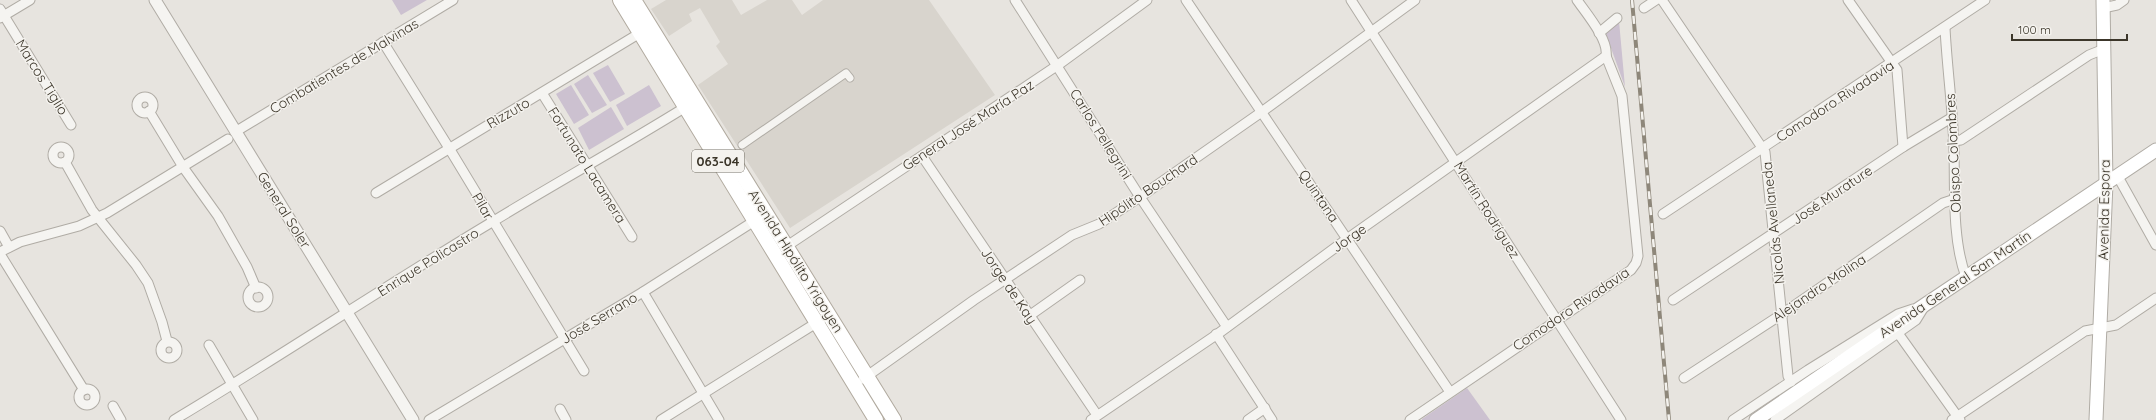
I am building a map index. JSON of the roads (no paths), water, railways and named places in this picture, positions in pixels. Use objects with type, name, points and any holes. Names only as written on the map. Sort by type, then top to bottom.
[{"type":"main road","name":"Avenida Hipólito Yrigoyen","points":[[620,0],[684,108],[761,216],[787,246],[894,420]]},
{"type":"main road","name":"Avenida Hipólito Yrigoyen","points":[[634,0],[741,175],[817,322],[876,420]]},
{"type":"main road","name":"Avenida Espora","points":[[2096,420],[2106,183],[2103,4]]},
{"type":"main road","name":"Avenida General San Martín","points":[[1756,420],[1896,329],[1923,305],[2156,150]]},
{"type":"street","points":[[1,14],[30,0]]},
{"type":"street","name":"Combatientes de Malvinas","points":[[0,253],[9,247],[29,239],[79,226],[97,218],[183,167],[232,135],[453,0]]},
{"type":"street","name":"Carlos Pellegrini","points":[[1015,0],[1058,65],[1140,197],[1227,327]]},
{"type":"street","name":"General José María Paz","points":[[787,246],[1058,65],[1147,0]]},
{"type":"street","name":"Quintana","points":[[1186,0],[1450,392]]},
{"type":"street","name":"Martín Rodríguez","points":[[1351,0],[1621,420]]},
{"type":"street","name":"Hipólito Bouchard","points":[[856,385],[974,300],[1072,235],[1099,224],[1140,197],[1415,0]]},
{"type":"street","name":"Comodoro Rivadavia","points":[[1410,420],[1556,319],[1631,270],[1637,259],[1622,96],[1606,56],[1606,47],[1599,33],[1577,0]]},
{"type":"street","points":[[1644,8],[1656,0]]},
{"type":"street","name":"Nicolás Avellaneda","points":[[1662,0],[1767,156],[1788,376],[1791,382]]},
{"type":"street","points":[[1848,0],[1892,64],[1899,77],[1903,147]]},
{"type":"street","name":"Comodoro Rivadavia","points":[[1663,214],[1892,64],[1985,0]]},
{"type":"street","points":[[2103,4],[2117,4],[2124,0]]},
{"type":"street","name":"General Soler","points":[[157,1],[232,135],[347,313],[413,420]]},
{"type":"street","name":"Marcos Tiglio","points":[[1,14],[71,125]]},
{"type":"street","points":[[1599,33],[1616,18]]},
{"type":"street","name":"Obispo Colombres","points":[[1945,28],[1954,141],[1955,199],[1961,263],[1966,277]]},
{"type":"street","name":"Rizzuto","points":[[376,193],[542,94],[640,33]]},
{"type":"street","name":"Pilar","points":[[383,42],[450,148],[492,222],[584,371]]},
{"type":"street","points":[[1954,141],[1961,140],[2089,55],[2104,49]]},
{"type":"street","name":"Jorge","points":[[1094,418],[1227,327],[1348,239],[1606,56]]},
{"type":"street","points":[[742,145],[846,73],[850,78]]},
{"type":"street","name":"Fortunato Lacamera","points":[[542,94],[632,237]]},
{"type":"street","name":"Enrique Policastro","points":[[174,420],[233,385],[492,222],[588,167],[684,108]]},
{"type":"street","points":[[149,111],[183,167],[218,216],[247,267],[256,288]]},
{"type":"street","name":"José Murature","points":[[1673,300],[1903,147],[1951,118]]},
{"type":"street","name":"Jorge de Kay","points":[[922,156],[1029,316],[1094,418]]},
{"type":"street","points":[[65,162],[97,218],[136,265],[148,283],[167,341]]},
{"type":"street","points":[[2117,175],[2156,245]]},
{"type":"street","name":"Alejandro Molina","points":[[1684,378],[1782,314],[1943,203],[1955,199]]},
{"type":"street","name":"José Serrano","points":[[429,420],[563,338],[643,292],[761,216]]},
{"type":"street","points":[[0,231],[9,247]]},
{"type":"street","points":[[0,253],[84,390]]},
{"type":"street","points":[[1029,316],[1080,280]]},
{"type":"street","points":[[643,292],[702,394],[719,420]]},
{"type":"street","points":[[1778,419],[1896,329],[1956,419],[2085,330],[2116,325],[2156,298]]},
{"type":"street","points":[[1733,420],[1898,314],[1923,305]]},
{"type":"street","points":[[661,420],[817,322],[830,316]]},
{"type":"street","points":[[1216,334],[1272,420]]},
{"type":"street","points":[[209,345],[253,420]]},
{"type":"street","points":[[113,406],[121,420]]},
{"type":"street","points":[[1248,420],[1265,408]]},
{"type":"street","points":[[560,409],[566,420]]},
{"type":"railway","points":[[1632,0],[1669,420]]}]
